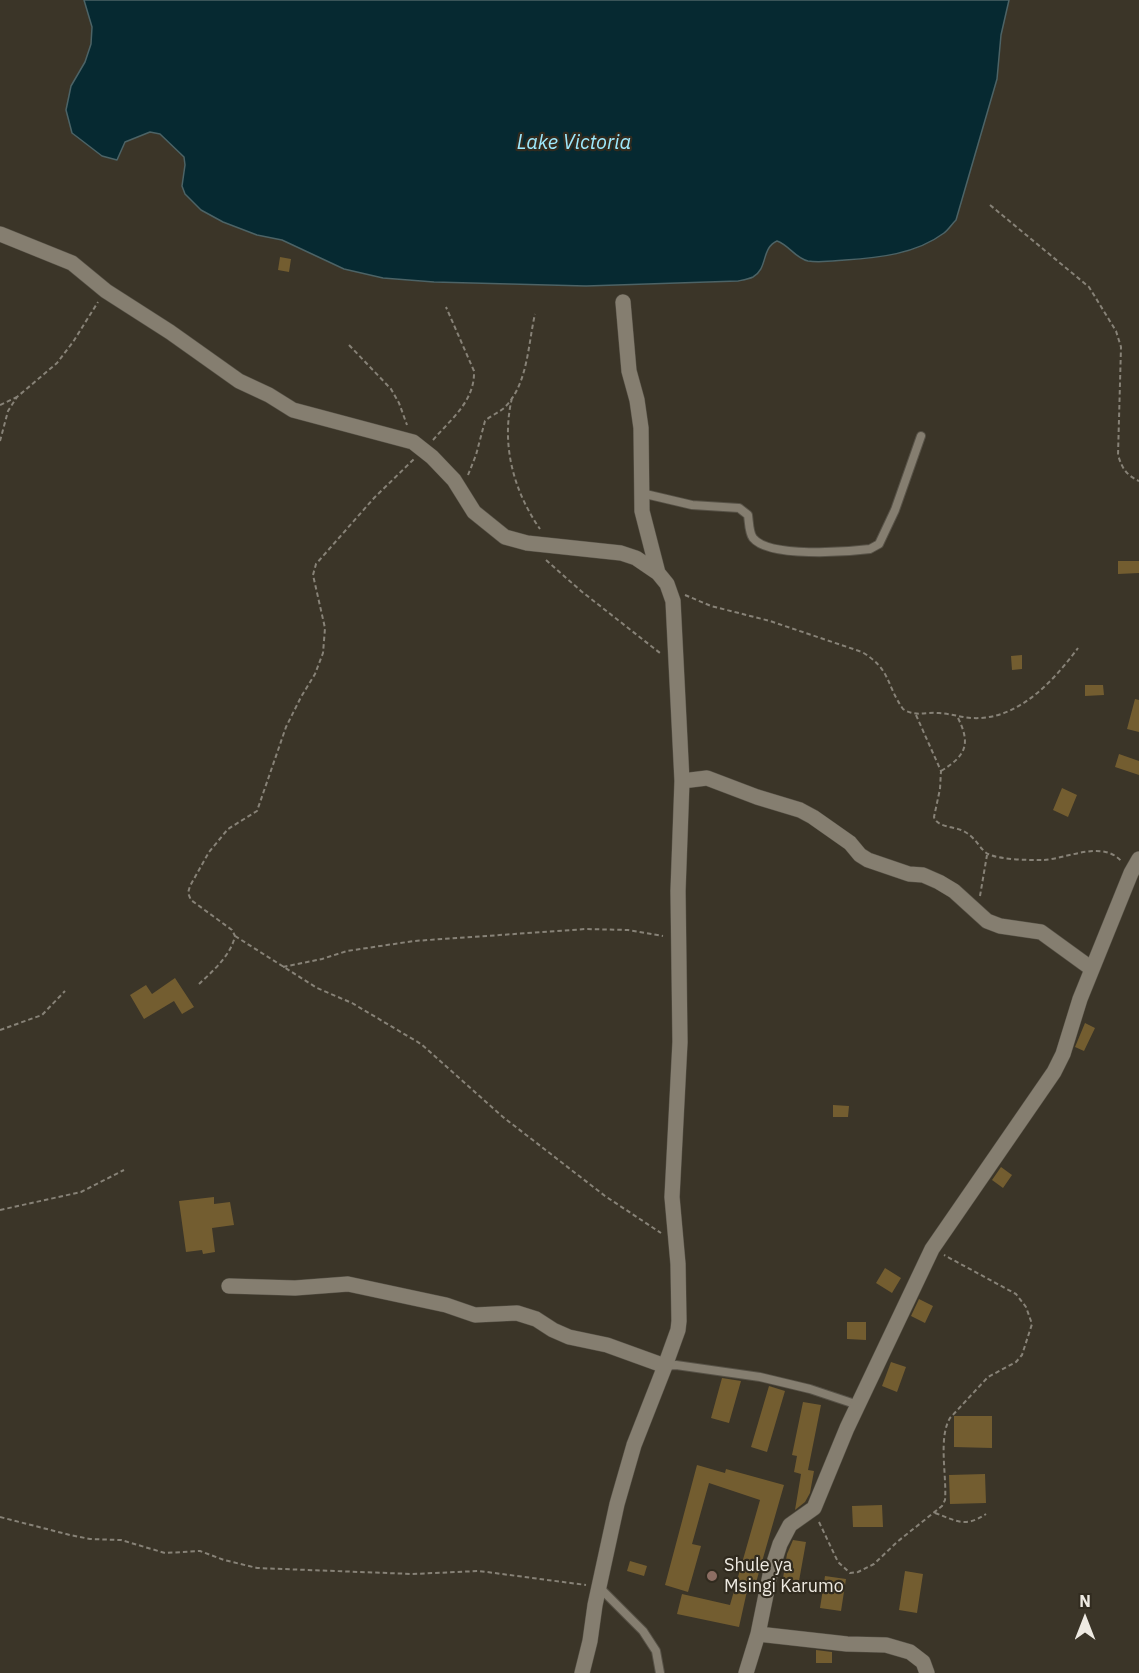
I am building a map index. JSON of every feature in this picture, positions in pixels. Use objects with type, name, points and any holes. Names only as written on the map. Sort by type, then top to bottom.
[{"type":"street","points":[[0,234],[72,262],[106,291],[170,332],[239,381],[269,395],[293,410],[418,446],[454,480],[474,512],[504,537],[527,543],[621,553],[636,558],[663,578]]},
{"type":"street","points":[[582,1673],[617,1504],[634,1445],[665,1366],[679,1321],[672,1197],[680,1042],[681,994],[678,938],[682,781],[673,601],[645,526],[641,493],[641,428],[638,400],[629,371],[623,302]]},
{"type":"street","points":[[682,781],[707,778],[800,810],[850,843],[860,855],[868,860],[909,874],[923,875],[939,882],[954,891],[987,921],[1041,932],[1092,969]]},
{"type":"street","points":[[746,1673],[780,1544],[790,1525],[814,1508],[858,1405],[932,1249],[1054,1072],[1063,1054],[1080,999],[1131,873],[1139,859]]},
{"type":"street","points":[[229,1286],[295,1288],[348,1284],[446,1305],[475,1315],[517,1313],[536,1319],[553,1330],[569,1336],[607,1345],[665,1366]]},
{"type":"street","points":[[758,1634],[847,1644],[886,1645],[910,1652],[923,1662],[927,1673]]},
{"type":"lane","points":[[641,493],[692,505],[739,508],[748,515],[752,537],[771,547],[810,553],[870,549],[879,544],[895,510],[921,436]]},
{"type":"lane","points":[[665,1366],[676,1365],[760,1377],[810,1389],[858,1405]]},
{"type":"lane","points":[[599,1587],[643,1631],[656,1651],[660,1673]]},
{"type":"path","points":[[990,205],[1089,287],[1116,331],[1121,346],[1118,455],[1122,469],[1139,481]]},
{"type":"path","points":[[0,405],[17,397],[57,363],[106,291]]},
{"type":"path","points":[[446,308],[474,371],[472,392],[464,405],[418,446],[316,564],[313,575],[325,628],[323,653],[315,674],[286,727],[257,811],[228,829],[209,852],[188,893],[190,900],[232,930],[235,936],[317,988],[352,1003],[421,1044],[503,1117],[605,1196],[676,1243]]},
{"type":"path","points":[[535,314],[526,359],[507,418],[507,434],[513,470],[522,497],[535,523],[551,546]]},
{"type":"path","points":[[349,345],[391,389],[418,446]]},
{"type":"path","points":[[0,441],[8,411],[17,397]]},
{"type":"path","points":[[460,491],[472,467],[484,422],[504,408],[513,397]]},
{"type":"path","points":[[527,543],[581,591],[634,631],[676,667]]},
{"type":"path","points":[[663,578],[685,595],[711,606],[770,621],[862,652],[876,660],[886,672],[903,709],[916,715],[938,713],[957,717],[982,718],[999,715],[1020,705],[1041,690],[1061,671],[1078,648]]},
{"type":"path","points":[[916,715],[941,771],[935,821],[970,835],[987,854],[1023,860],[1045,860],[1080,853],[1102,852],[1118,857],[1131,873]]},
{"type":"path","points":[[941,771],[953,764],[966,745],[963,729],[957,717]]},
{"type":"path","points":[[978,911],[987,854]]},
{"type":"path","points":[[283,967],[347,951],[414,941],[520,933],[586,929],[628,930],[678,938]]},
{"type":"path","points":[[200,984],[232,947],[235,936]]},
{"type":"path","points":[[0,1030],[42,1015],[65,991]]},
{"type":"path","points":[[0,1210],[81,1192],[124,1170]]},
{"type":"path","points":[[814,1508],[838,1562],[850,1573],[867,1569],[935,1513],[945,1500],[946,1424],[988,1377],[1016,1362],[1022,1355],[1032,1324],[1026,1307],[1016,1294],[932,1249]]},
{"type":"path","points":[[935,1513],[967,1523],[974,1522],[986,1514]]},
{"type":"path","points":[[0,1517],[90,1539],[121,1540],[165,1553],[200,1551],[257,1568],[412,1574],[442,1571],[479,1572],[599,1587]]},
{"type":"water","name":"Lake Victoria","points":[[84,0],[1009,0],[1001,35],[997,79],[956,220],[944,233],[921,246],[896,254],[826,262],[812,262],[803,259],[777,241],[769,248],[758,273],[751,278],[738,281],[586,286],[434,282],[383,278],[344,269],[282,240],[257,235],[223,222],[201,210],[185,194],[182,186],[184,157],[160,134],[150,132],[125,142],[117,160],[102,156],[72,133],[66,110],[71,86],[85,62],[91,44],[92,27]]},
{"type":"building","points":[[280,257],[291,259],[289,272],[278,270]]},
{"type":"building","points":[[1118,561],[1139,561],[1139,573],[1118,574]]},
{"type":"building","points":[[1022,655],[1022,669],[1012,670],[1011,656]]},
{"type":"building","points":[[1085,685],[1103,685],[1104,695],[1085,696]]},
{"type":"building","points":[[1135,699],[1139,700],[1139,732],[1127,729]]},
{"type":"building","points":[[1119,754],[1139,761],[1139,775],[1115,767]]},
{"type":"building","points":[[1062,788],[1077,795],[1068,817],[1053,810]]},
{"type":"building","points":[[175,978],[194,1007],[182,1014],[174,1001],[144,1019],[130,995],[146,985],[152,994]]},
{"type":"building","points":[[1085,1023],[1095,1028],[1084,1051],[1075,1047]]},
{"type":"building","points":[[833,1105],[849,1106],[848,1117],[833,1117]]},
{"type":"building","points":[[1001,1167],[1012,1175],[1003,1188],[992,1180]]},
{"type":"building","points":[[214,1197],[214,1204],[230,1202],[234,1225],[212,1228],[215,1252],[203,1254],[202,1250],[186,1252],[179,1201]]},
{"type":"building","points":[[885,1268],[901,1278],[892,1293],[876,1283]]},
{"type":"building","points":[[919,1299],[933,1306],[925,1323],[911,1316]]},
{"type":"building","points":[[847,1322],[866,1322],[866,1340],[847,1339]]},
{"type":"building","points":[[891,1362],[906,1367],[897,1392],[882,1386]]},
{"type":"building","points":[[722,1378],[741,1381],[729,1423],[711,1418]]},
{"type":"building","points":[[769,1386],[785,1391],[767,1452],[751,1447]]},
{"type":"building","points":[[803,1402],[821,1405],[808,1470],[814,1471],[810,1493],[805,1502],[795,1510],[801,1474],[794,1472],[797,1456],[792,1455]]},
{"type":"building","points":[[954,1416],[992,1416],[992,1448],[954,1447]]},
{"type":"building","points":[[697,1465],[725,1473],[726,1469],[784,1485],[753,1593],[747,1591],[739,1627],[677,1614],[682,1594],[730,1605],[760,1500],[709,1483],[692,1544],[701,1546],[688,1592],[665,1585]]},
{"type":"building","points":[[985,1474],[986,1503],[950,1504],[949,1475]]},
{"type":"building","points":[[882,1505],[883,1527],[853,1527],[852,1506]]},
{"type":"building","points":[[793,1540],[806,1542],[799,1581],[783,1578],[787,1554]]},
{"type":"building","points":[[630,1561],[647,1566],[644,1576],[627,1571]]},
{"type":"building","points":[[905,1571],[923,1574],[917,1613],[899,1610]]},
{"type":"building","points":[[825,1576],[846,1579],[841,1611],[820,1608]]},
{"type":"building","points":[[816,1650],[832,1652],[832,1663],[816,1663]]},
{"type":"place","name":"Shule ya Msingi Karumo","points":[[712,1576]]}]
